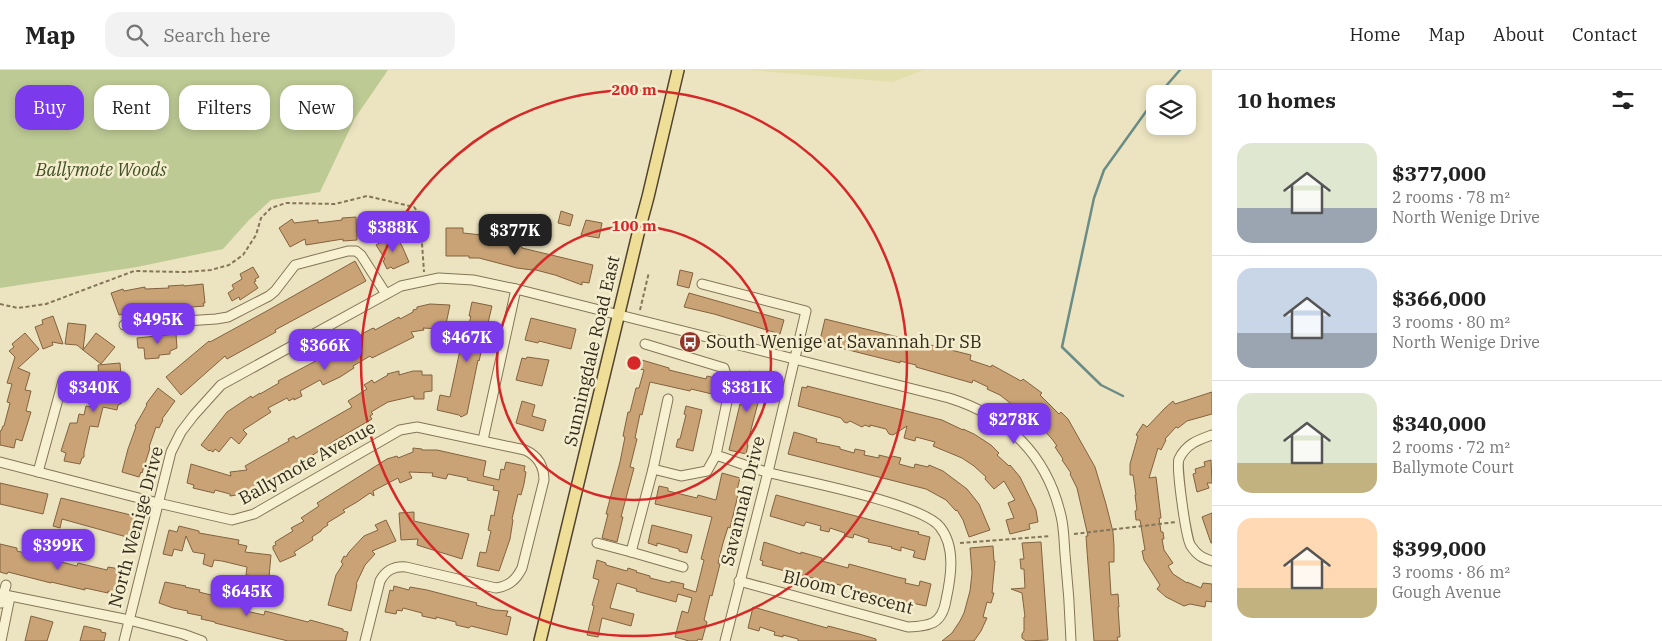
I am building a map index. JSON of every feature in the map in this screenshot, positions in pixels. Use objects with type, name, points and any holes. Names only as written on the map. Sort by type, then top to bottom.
[{"type":"main road","name":"Sunningdale Road East","points":[[540,641],[678,70]]},
{"type":"street","points":[[124,325],[228,317],[269,296],[295,265],[348,251],[356,251],[361,255],[386,294]]},
{"type":"street","name":"North Wenige Drive","points":[[124,641],[171,452],[181,432],[194,415],[220,386],[401,286],[438,278],[473,280],[516,289],[794,359],[967,404],[995,419],[1020,439],[1032,453],[1053,488],[1062,517],[1071,641]]},
{"type":"street","name":"Savannah Drive","points":[[702,284],[806,311],[768,472],[724,641]]},
{"type":"street","points":[[483,440],[516,289]]},
{"type":"street","points":[[646,344],[724,368],[730,387],[716,455],[707,471],[681,476],[653,469]]},
{"type":"street","points":[[38,472],[63,380]]},
{"type":"street","points":[[631,552],[653,469],[668,399]]},
{"type":"street","name":"Ballymote Avenue","points":[[0,462],[232,520],[254,514],[400,430],[417,427],[483,440],[525,450],[537,458],[543,471],[543,485],[522,568],[516,579],[507,586],[496,588],[406,568],[392,568],[380,581],[365,641]]},
{"type":"street","points":[[1212,435],[1188,445],[1178,460],[1178,467],[1189,544],[1200,557],[1212,561]]},
{"type":"street","name":"Bloom Crescent","points":[[716,455],[768,472],[888,502],[924,515],[936,522],[949,544],[951,576],[945,607],[939,618],[929,626],[908,627],[739,581]]},
{"type":"street","points":[[597,543],[683,567]]},
{"type":"street","points":[[1,641],[6,585]]},
{"type":"street","points":[[4,597],[129,620],[202,641]]},
{"type":"path","points":[[0,304],[18,308],[46,304],[134,271],[185,272],[211,270],[230,265],[243,255],[256,235],[262,218],[271,208],[286,203],[335,204],[367,196],[414,208],[418,211],[420,214],[422,267],[426,281]]},
{"type":"path","points":[[640,310],[649,272]]},
{"type":"path","points":[[1074,534],[1178,522]]},
{"type":"path","points":[[960,543],[1050,536]]},
{"type":"shaded area","points":[[748,70],[923,70],[893,82]]},
{"type":"green space","name":"Ballymote Woods","points":[[0,70],[388,70],[353,122],[353,85],[280,85],[280,130],[349,130],[320,192],[271,200],[249,220],[223,249],[137,267],[0,288]]},
{"type":"building","points":[[561,211],[573,215],[570,226],[558,223]]},
{"type":"building","points":[[373,215],[385,223],[373,241],[361,233]]},
{"type":"building","points":[[356,217],[357,240],[343,241],[343,239],[306,245],[305,239],[290,247],[279,228],[292,219],[294,223],[318,220],[318,223]]},
{"type":"building","points":[[586,220],[602,223],[599,238],[581,235]]},
{"type":"building","points":[[446,228],[463,228],[463,233],[482,235],[482,238],[593,265],[589,283],[582,282],[582,285],[532,269],[517,268],[479,258],[469,258],[469,256],[446,256]]},
{"type":"building","points":[[395,234],[409,262],[393,269],[391,267],[387,269],[383,261],[385,259],[376,245]]},
{"type":"building","points":[[355,261],[366,281],[275,330],[276,332],[227,359],[225,356],[181,395],[166,377],[209,341]]},
{"type":"building","points":[[253,267],[259,277],[254,282],[258,288],[240,300],[239,297],[232,301],[228,293],[234,289],[232,285],[242,279],[240,274]]},
{"type":"building","points":[[680,270],[693,273],[689,288],[677,285]]},
{"type":"building","points":[[203,284],[204,306],[145,310],[119,315],[111,293],[123,289],[124,291],[145,287],[145,289],[169,288],[168,286]]},
{"type":"building","points":[[689,293],[784,320],[780,334],[684,307]]},
{"type":"building","points":[[472,302],[492,306],[467,414],[461,417],[437,410],[440,395],[450,397],[460,350],[462,350],[471,316],[469,316]]},
{"type":"building","points":[[430,304],[450,305],[446,324],[440,324],[440,329],[423,328],[424,330],[411,332],[414,337],[372,358],[370,356],[353,366],[354,368],[340,377],[323,385],[320,380],[300,391],[302,396],[289,401],[287,398],[268,408],[271,412],[243,430],[247,434],[239,444],[231,437],[219,452],[215,449],[213,452],[209,451],[201,445],[227,412],[251,396],[252,398],[260,394],[279,383],[278,381],[371,329],[374,328],[375,330],[413,312],[417,307]]},
{"type":"building","points":[[53,316],[63,344],[52,342],[53,345],[43,349],[35,327],[43,324],[42,320]]},
{"type":"building","points":[[531,318],[576,329],[571,349],[539,341],[538,343],[525,340]]},
{"type":"building","points":[[825,319],[971,355],[970,360],[991,367],[992,365],[1021,381],[1023,379],[1042,393],[1040,395],[1059,414],[1061,412],[1068,419],[1095,467],[1113,532],[1114,562],[1109,562],[1111,595],[1118,594],[1120,637],[1117,637],[1118,641],[1094,641],[1086,536],[1088,536],[1077,488],[1052,439],[1041,427],[1039,429],[1030,419],[1000,395],[973,380],[972,383],[916,367],[916,365],[900,361],[900,363],[825,344],[826,342],[820,340]]},
{"type":"building","points":[[68,323],[86,325],[83,350],[77,345],[65,344]]},
{"type":"building","points":[[25,333],[39,349],[18,368],[30,373],[25,390],[31,391],[26,411],[31,412],[22,441],[16,439],[14,448],[0,445],[0,431],[4,426],[10,403],[7,402],[12,384],[7,383],[15,357],[9,351],[14,347],[12,344]]},
{"type":"building","points":[[96,333],[115,347],[101,364],[83,350]]},
{"type":"building","points":[[176,334],[177,348],[170,351],[170,354],[159,355],[159,358],[145,359],[144,348],[138,348],[137,338]]},
{"type":"building","points":[[527,357],[549,360],[542,386],[516,380],[522,358],[526,359]]},
{"type":"building","points":[[642,360],[669,368],[669,370],[706,379],[707,376],[719,379],[717,387],[714,386],[712,394],[650,382],[635,438],[637,439],[630,467],[634,468],[621,517],[623,517],[617,542],[602,538],[608,514],[606,514],[620,462],[628,412],[630,412],[636,388],[639,388],[644,370],[640,369]]},
{"type":"building","points":[[120,363],[122,388],[119,400],[122,403],[118,405],[117,410],[103,407],[98,427],[90,426],[84,457],[80,464],[64,461],[66,453],[61,451],[70,423],[77,423],[79,414],[84,415],[86,406],[96,408],[100,392],[98,365]]},
{"type":"building","points":[[399,371],[399,375],[413,371],[422,371],[422,375],[432,375],[432,391],[424,392],[424,399],[414,399],[414,396],[388,402],[371,412],[373,414],[370,416],[372,419],[256,491],[230,496],[230,494],[215,490],[214,493],[193,488],[194,485],[187,483],[191,464],[231,476],[230,472],[247,470],[245,466],[289,441],[288,439],[294,436],[296,439],[352,407],[348,401],[367,389],[364,385],[372,380],[374,383],[387,374]]},
{"type":"building","points":[[749,371],[765,376],[746,454],[729,450]]},
{"type":"building","points":[[807,386],[942,420],[974,434],[991,445],[999,453],[997,455],[1010,465],[1020,477],[1036,510],[1038,522],[1029,524],[1030,529],[1010,534],[1006,520],[1014,518],[1008,503],[1015,500],[1004,481],[994,489],[985,479],[986,477],[974,466],[962,458],[933,446],[935,442],[916,437],[915,441],[904,438],[907,426],[893,435],[889,434],[886,429],[870,425],[870,427],[865,425],[862,427],[850,421],[844,422],[841,418],[798,406],[802,387],[807,388]]},
{"type":"building","points":[[158,388],[175,401],[162,419],[159,428],[156,427],[142,473],[139,477],[122,472],[135,426],[146,404]]},
{"type":"building","points":[[1212,392],[1212,414],[1187,421],[1178,428],[1176,427],[1165,439],[1161,450],[1158,448],[1149,478],[1156,477],[1164,550],[1173,563],[1168,566],[1173,574],[1187,583],[1201,588],[1203,583],[1212,584],[1212,602],[1206,601],[1205,607],[1190,604],[1184,606],[1166,597],[1157,589],[1160,585],[1144,560],[1142,551],[1145,550],[1140,520],[1136,520],[1136,495],[1133,475],[1130,475],[1130,464],[1138,436],[1136,435],[1143,424],[1147,427],[1173,401],[1175,404]]},
{"type":"building","points":[[522,401],[535,405],[532,416],[546,420],[543,431],[516,423]]},
{"type":"building","points":[[686,406],[702,410],[693,451],[676,447],[686,415],[684,414]]},
{"type":"building","points":[[794,432],[817,439],[816,442],[840,447],[840,449],[854,453],[855,449],[865,451],[864,455],[879,458],[879,455],[891,458],[892,456],[901,458],[899,464],[914,468],[915,464],[928,467],[929,465],[943,471],[967,489],[979,504],[990,530],[969,537],[957,510],[946,500],[926,489],[788,454]]},
{"type":"building","points":[[413,448],[437,450],[486,461],[483,476],[499,480],[501,469],[504,470],[506,462],[525,466],[524,484],[521,495],[518,494],[512,519],[510,539],[499,571],[477,566],[480,552],[486,553],[491,531],[488,530],[491,515],[494,516],[499,491],[493,490],[494,486],[467,480],[468,478],[448,474],[446,479],[432,476],[433,473],[409,472],[412,478],[400,483],[398,478],[373,491],[374,496],[370,493],[343,510],[345,512],[327,523],[328,525],[312,537],[313,540],[294,552],[296,555],[280,562],[273,549],[273,546],[276,545],[275,542],[293,531],[291,528],[304,521],[301,518],[319,506],[317,503],[387,459],[397,456],[398,458],[413,452]]},
{"type":"building","points":[[1211,460],[1212,483],[1207,483],[1209,488],[1197,492],[1193,474],[1196,473],[1195,469],[1205,466],[1204,462]]},
{"type":"building","points":[[722,473],[740,478],[736,494],[738,495],[730,528],[728,527],[723,543],[712,596],[710,595],[704,620],[707,622],[702,640],[689,641],[675,637],[682,611],[688,613],[692,598],[678,594],[676,602],[636,591],[637,589],[617,583],[610,608],[634,614],[631,626],[602,618],[598,637],[587,635],[594,606],[592,605],[599,580],[593,578],[597,560],[606,563],[606,565],[627,571],[628,568],[637,571],[650,576],[650,578],[684,584],[683,588],[696,592],[704,560],[701,559],[712,517],[655,504],[659,486],[668,488],[668,491],[697,498],[698,495],[716,500]]},
{"type":"building","points":[[0,483],[48,494],[43,514],[0,504]]},
{"type":"building","points":[[776,495],[919,532],[918,534],[930,537],[925,560],[913,557],[915,551],[901,547],[901,551],[868,542],[869,539],[854,534],[853,538],[844,536],[845,533],[830,528],[829,532],[820,530],[821,526],[806,522],[804,526],[770,516]]},
{"type":"building","points":[[61,498],[135,516],[135,518],[139,519],[134,539],[62,519],[60,528],[53,526]]},
{"type":"building","points":[[414,512],[414,521],[469,534],[462,559],[417,545],[418,539],[401,540],[399,513]]},
{"type":"building","points":[[1212,513],[1212,543],[1211,543],[1202,517]]},
{"type":"building","points":[[386,520],[396,541],[372,551],[375,554],[365,565],[356,584],[351,611],[328,605],[336,575],[343,564],[341,562],[344,556],[346,557],[364,536],[378,530],[375,525]]},
{"type":"building","points":[[652,525],[692,535],[687,553],[657,543],[657,546],[648,543]]},
{"type":"building","points":[[179,526],[199,531],[199,533],[239,540],[238,544],[247,546],[245,552],[271,555],[269,577],[246,575],[247,567],[222,561],[214,560],[212,567],[203,564],[205,554],[193,552],[186,536],[182,551],[174,549],[172,556],[163,554],[169,530],[177,532]]},
{"type":"building","points":[[764,542],[801,554],[801,552],[822,558],[822,561],[848,568],[849,564],[906,579],[905,583],[919,586],[920,581],[931,584],[926,606],[762,565],[763,561],[760,560]]},
{"type":"building","points":[[1041,542],[1048,640],[1026,641],[1022,638],[1025,617],[1022,593],[1011,589],[1025,588],[1024,569],[1021,569],[1020,559],[1024,559],[1022,543]]},
{"type":"building","points":[[0,544],[17,548],[17,551],[77,566],[78,563],[107,570],[108,567],[120,569],[114,593],[85,588],[85,590],[8,572],[7,574],[0,572]]},
{"type":"building","points":[[993,546],[995,561],[992,593],[994,593],[991,603],[987,602],[983,617],[987,618],[981,631],[974,641],[942,641],[952,633],[964,613],[970,591],[972,573],[970,548]]},
{"type":"building","points":[[165,582],[186,586],[200,590],[199,592],[247,604],[246,611],[264,615],[265,611],[343,629],[343,631],[348,632],[346,641],[288,641],[201,619],[202,616],[159,603]]},
{"type":"building","points":[[394,586],[409,590],[410,587],[427,590],[477,603],[476,605],[495,610],[508,611],[506,616],[511,617],[507,635],[471,626],[469,628],[456,625],[456,622],[422,616],[422,613],[403,608],[402,611],[397,610],[396,614],[385,612],[390,590],[393,591]]},
{"type":"building","points":[[753,607],[827,628],[828,626],[859,634],[876,639],[876,641],[798,641],[798,639],[783,635],[783,637],[774,635],[775,632],[760,627],[759,631],[748,628]]},
{"type":"building","points":[[31,616],[53,622],[47,641],[25,641]]},
{"type":"building","points":[[84,626],[106,633],[104,641],[80,641]]},
{"type":"waterway","points":[[1167,85],[1180,70]]},
{"type":"waterway","points":[[1123,396],[1101,385],[1062,347],[1094,198],[1104,170],[1146,112]]},
{"type":"place","name":"South Wenige at Savannah Dr SB","points":[[690,342]]}]
